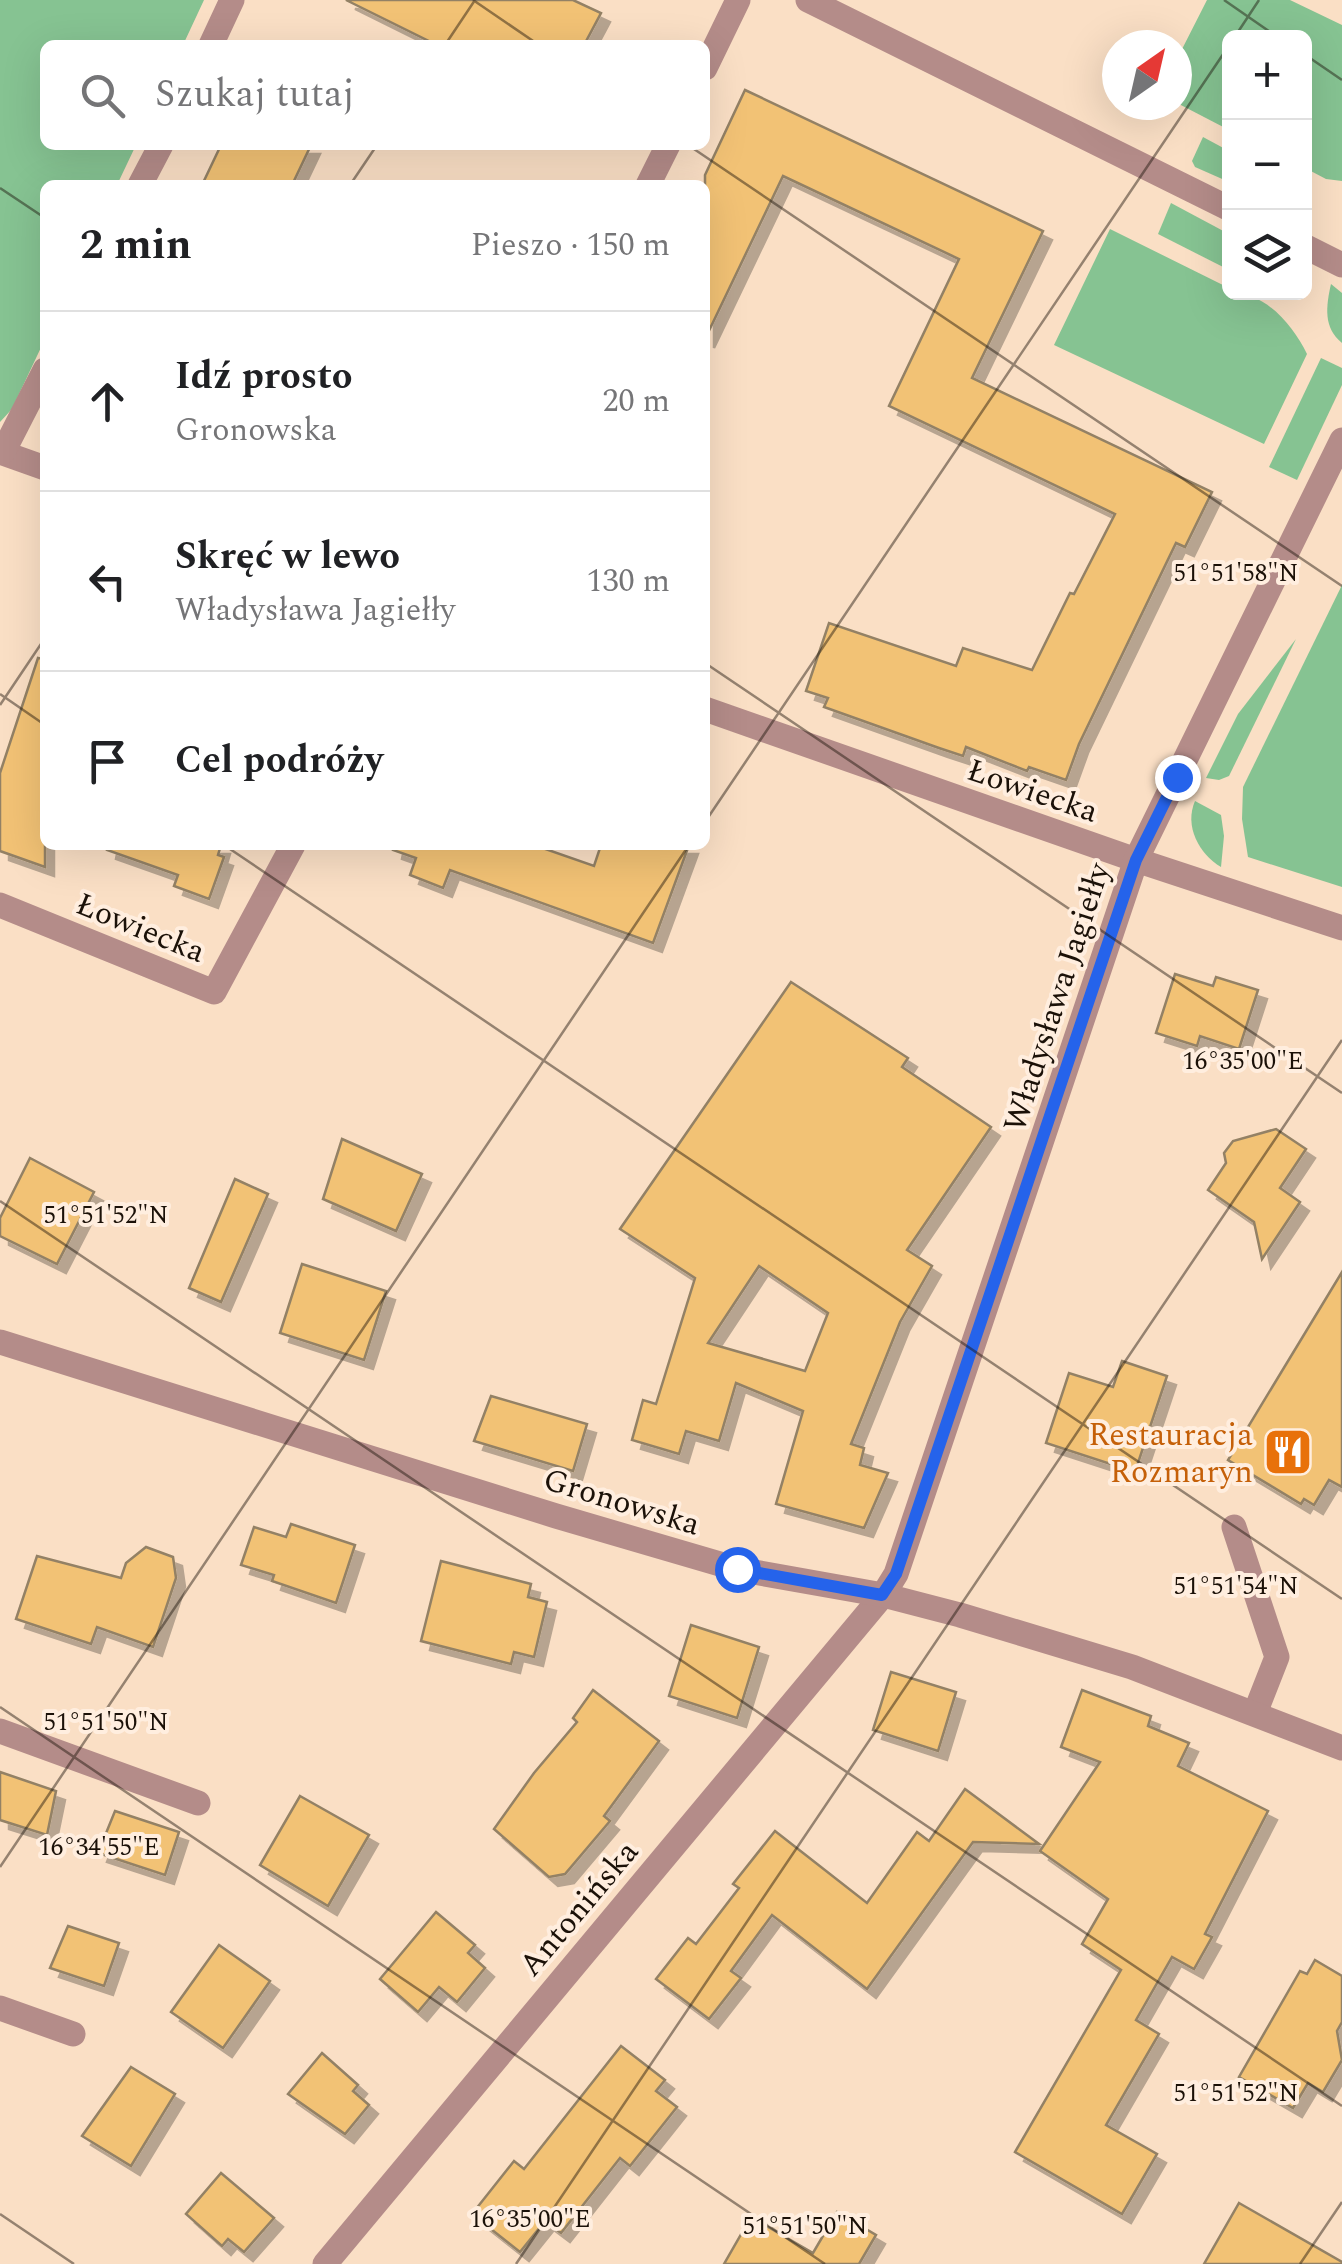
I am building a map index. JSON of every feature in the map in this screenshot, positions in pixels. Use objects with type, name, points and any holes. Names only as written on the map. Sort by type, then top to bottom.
[{"type":"street","points":[[213,40],[232,0]]},
{"type":"street","points":[[710,58],[738,0]]},
{"type":"street","points":[[808,0],[1222,205]]},
{"type":"street","points":[[142,180],[158,150]]},
{"type":"street","points":[[650,180],[666,150]]},
{"type":"street","points":[[1312,250],[1342,265]]},
{"type":"street","points":[[40,379],[1,452],[40,466]]},
{"type":"street","name":"Władysława Jagiełły","points":[[882,1595],[896,1574],[914,1528],[1136,860],[1342,440]]},
{"type":"street","name":"Łowiecka","points":[[710,711],[1342,928]]},
{"type":"street","name":"Łowiecka","points":[[0,904],[214,992],[290,850]]},
{"type":"street","name":"Gronowska","points":[[0,1342],[737,1569],[882,1595],[1132,1667],[1342,1748]]},
{"type":"street","points":[[1234,1527],[1277,1658],[1255,1713]]},
{"type":"street","name":"Antonińska","points":[[325,2264],[882,1595]]},
{"type":"street","points":[[0,1731],[198,1803]]},
{"type":"street","points":[[0,2008],[74,2034]]},
{"type":"green space","points":[[0,0],[204,0],[185,40],[40,40],[40,150],[134,150],[119,180],[40,180],[40,350],[12,409],[0,422]]},
{"type":"green space","points":[[1207,0],[1290,0],[1342,25],[1342,181],[1312,172],[1312,30],[1222,30],[1222,126],[1192,111],[1192,30]]},
{"type":"green space","points":[[1203,137],[1222,147],[1222,179],[1195,167],[1192,161]]},
{"type":"green space","points":[[1171,203],[1222,230],[1222,266],[1158,234]]},
{"type":"green space","points":[[1110,229],[1222,285],[1222,300],[1259,300],[1266,304],[1294,332],[1307,354],[1264,444],[1054,345]]},
{"type":"green space","points":[[1331,284],[1342,293],[1342,343],[1329,324]]},
{"type":"green space","points":[[1321,358],[1342,368],[1342,385],[1297,480],[1269,467]]},
{"type":"green space","points":[[1342,585],[1342,887],[1248,857],[1242,819],[1243,787]]},
{"type":"green space","points":[[1296,639],[1229,776],[1219,780],[1206,778],[1238,714]]},
{"type":"green space","points":[[1195,801],[1221,815],[1221,867],[1206,855],[1196,839],[1191,820]]},
{"type":"building","points":[[346,0],[573,0],[601,13],[587,40],[427,40]]},
{"type":"building","points":[[745,90],[1043,231],[972,378],[1212,492],[1185,547],[1176,543],[1079,744],[1066,780],[1029,767],[1027,771],[966,747],[963,756],[939,748],[824,707],[828,698],[806,691],[829,623],[956,666],[963,648],[1032,670],[1115,514],[889,406],[959,259],[783,176],[710,329],[710,180],[705,180]]},
{"type":"building","points":[[219,150],[309,150],[294,180],[204,180]]},
{"type":"building","points":[[40,658],[40,850],[45,850],[45,867],[0,851],[0,773]]},
{"type":"building","points":[[107,850],[220,850],[218,855],[224,857],[209,899],[174,886],[178,875]]},
{"type":"building","points":[[393,850],[548,850],[594,866],[599,850],[687,850],[653,943],[450,870],[443,888],[410,875],[416,858]]},
{"type":"building","points":[[1175,974],[1213,986],[1216,977],[1258,990],[1239,1049],[1200,1036],[1197,1046],[1156,1033]]},
{"type":"building","points":[[791,982],[908,1058],[902,1067],[991,1127],[907,1250],[932,1266],[900,1322],[851,1444],[864,1448],[860,1465],[888,1473],[864,1528],[776,1504],[803,1411],[736,1383],[719,1441],[686,1431],[679,1454],[632,1440],[643,1400],[656,1404],[695,1278],[620,1229]],"holes":[[[759,1266],[828,1313],[805,1371],[708,1343]]]},
{"type":"building","points":[[1276,1129],[1306,1149],[1280,1188],[1300,1202],[1262,1259],[1254,1222],[1208,1190],[1226,1163],[1224,1153],[1233,1141]]},
{"type":"building","points":[[342,1139],[422,1174],[396,1231],[323,1199]]},
{"type":"building","points":[[30,1158],[94,1192],[57,1264],[0,1236],[0,1218]]},
{"type":"building","points":[[235,1179],[268,1194],[221,1302],[189,1288]]},
{"type":"building","points":[[302,1264],[386,1291],[364,1360],[280,1333]]},
{"type":"building","name":"Restauracja Rozmaryn","points":[[1342,1272],[1342,1487],[1329,1480],[1314,1505],[1304,1499],[1301,1504],[1228,1460]]},
{"type":"building","points":[[1122,1361],[1167,1376],[1135,1472],[1046,1443],[1069,1373],[1113,1387]]},
{"type":"building","points":[[491,1396],[587,1424],[573,1471],[474,1441]]},
{"type":"building","points":[[291,1524],[355,1545],[336,1603],[272,1581],[274,1575],[241,1565],[254,1527],[286,1537]]},
{"type":"building","points":[[146,1547],[173,1557],[176,1578],[153,1647],[97,1627],[91,1644],[16,1619],[37,1556],[121,1578],[126,1563]]},
{"type":"building","points":[[441,1561],[531,1584],[528,1597],[547,1602],[534,1657],[514,1652],[511,1664],[421,1641]]},
{"type":"building","points":[[691,1625],[759,1647],[737,1718],[669,1696]]},
{"type":"building","points":[[891,1672],[956,1692],[938,1751],[873,1730]]},
{"type":"building","points":[[593,1690],[659,1741],[604,1816],[610,1821],[565,1874],[549,1877],[494,1829],[577,1722],[573,1718]]},
{"type":"building","points":[[1082,1690],[1151,1716],[1148,1726],[1189,1743],[1178,1766],[1268,1811],[1205,1934],[1212,1937],[1194,1969],[1172,1957],[1136,2020],[1159,2034],[1106,2125],[1157,2154],[1122,2214],[1015,2152],[1121,1970],[1082,1944],[1108,1899],[1040,1851],[1100,1762],[1061,1747]]},
{"type":"building","points":[[0,1772],[56,1791],[47,1835],[0,1820]]},
{"type":"building","points":[[965,1789],[1039,1844],[973,1842],[867,1989],[772,1915],[731,1971],[741,1978],[709,2019],[656,1979],[688,1938],[696,1944],[739,1888],[733,1884],[775,1831],[867,1903],[917,1832],[929,1841]]},
{"type":"building","points":[[300,1796],[369,1835],[328,1906],[260,1865]]},
{"type":"building","points":[[115,1811],[179,1832],[165,1875],[98,1853]]},
{"type":"building","points":[[436,1912],[475,1945],[468,1953],[485,1968],[457,2002],[439,1987],[418,2012],[380,1979]]},
{"type":"building","points":[[68,1926],[119,1943],[104,1986],[50,1968]]},
{"type":"building","points":[[219,1945],[270,1981],[223,2048],[171,2012]]},
{"type":"building","points":[[1315,1960],[1342,1976],[1342,2022],[1337,2031],[1342,2060],[1323,2092],[1308,2083],[1293,2108],[1239,2077],[1300,1971],[1307,1974]]},
{"type":"building","points":[[621,2046],[665,2080],[656,2091],[677,2107],[630,2166],[620,2158],[561,2233],[545,2221],[520,2252],[472,2214],[514,2161],[524,2169]]},
{"type":"building","points":[[322,2053],[358,2085],[353,2091],[369,2105],[345,2134],[288,2094]]},
{"type":"building","points":[[131,2067],[175,2094],[131,2166],[82,2136]]},
{"type":"building","points":[[221,2173],[274,2218],[244,2252],[228,2239],[222,2246],[186,2214]]},
{"type":"building","points":[[1239,2203],[1342,2262],[1342,2264],[1204,2264]]},
{"type":"building","points":[[837,2212],[876,2235],[859,2264],[724,2264],[751,2217],[813,2253]]},
{"type":"place","name":"Restauracja Rozmaryn","points":[[1288,1452]]},
{"type":"route","points":[[737,1569],[882,1595],[896,1574],[1136,860],[1177,777]]}]
